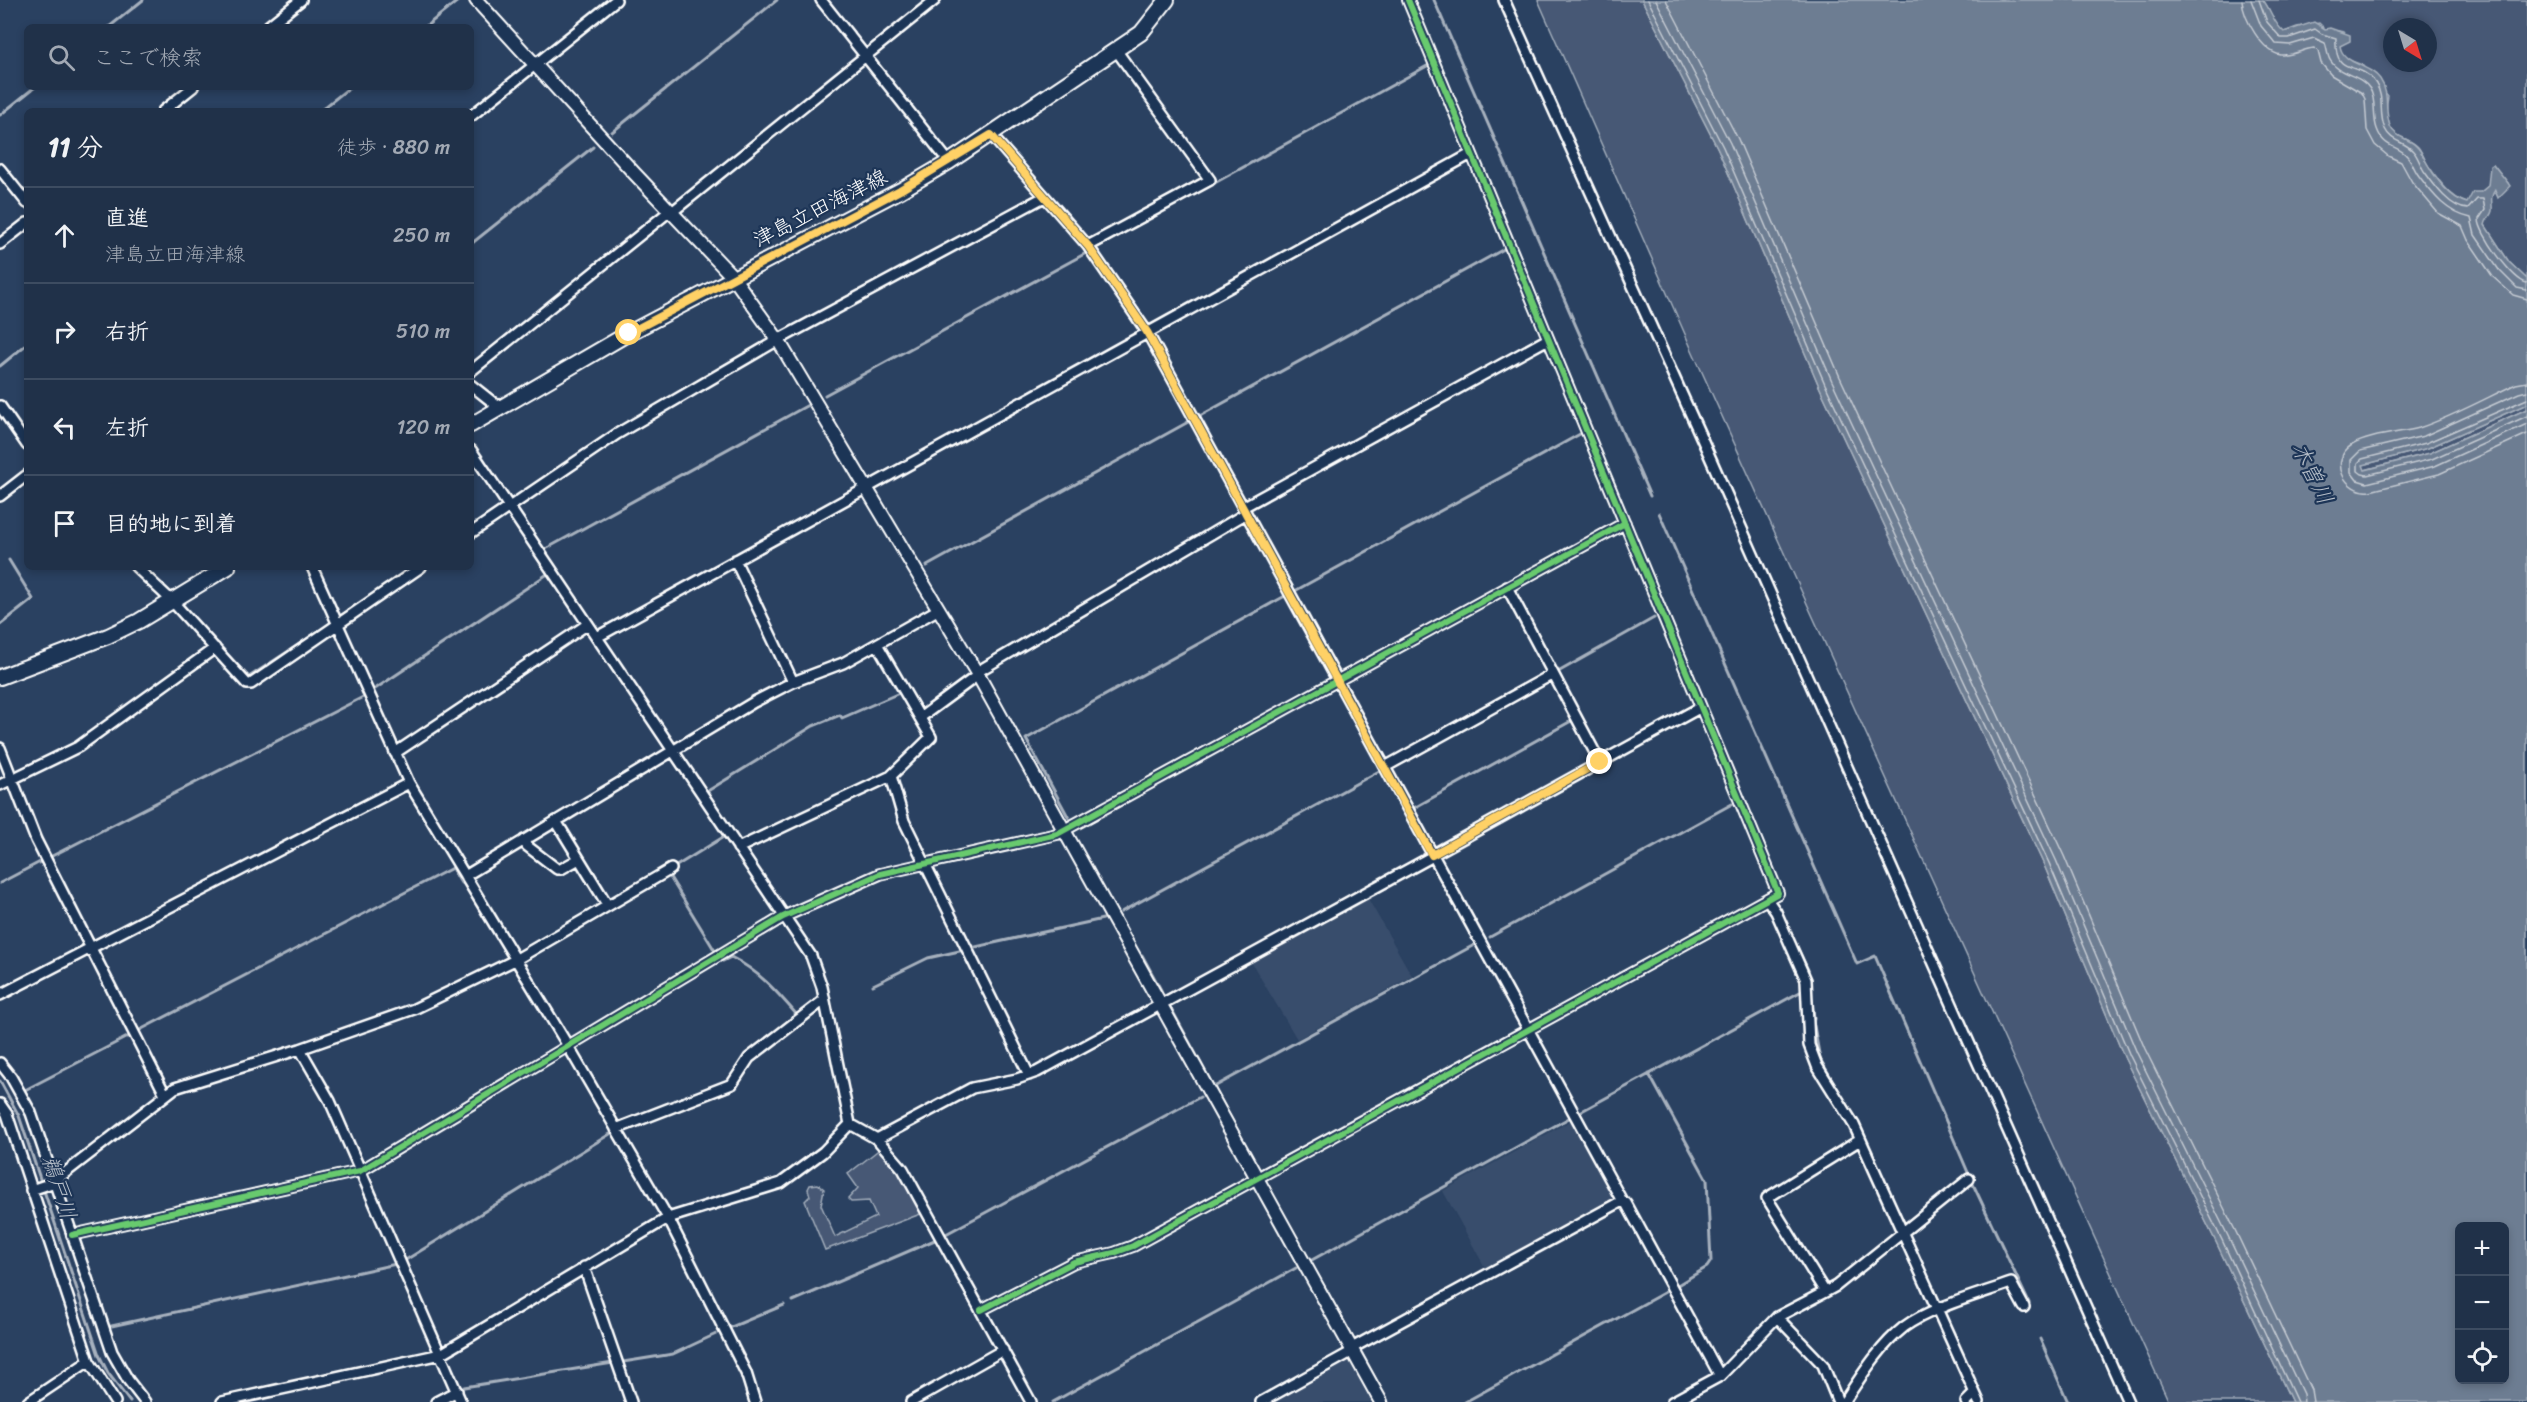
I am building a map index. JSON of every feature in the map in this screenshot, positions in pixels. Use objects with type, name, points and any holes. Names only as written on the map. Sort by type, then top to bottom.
[{"type":"main road","name":"津島立田海津線","points":[[474,423],[629,333],[949,162],[1141,33],[1167,0]]},
{"type":"main road","points":[[0,677],[108,636],[139,621],[223,570]]},
{"type":"street","points":[[271,24],[300,0]]},
{"type":"street","points":[[476,0],[733,277],[778,340],[977,674],[1381,1402]]},
{"type":"street","points":[[474,114],[616,0]]},
{"type":"street","points":[[821,0],[949,162]]},
{"type":"street","points":[[474,369],[935,0]]},
{"type":"street","points":[[981,1310],[1074,1262],[1114,1253],[1132,1246],[1778,893],[1408,0]]},
{"type":"street","points":[[1504,0],[1707,450],[2128,1402]]},
{"type":"street","points":[[1088,246],[1210,180],[1116,50]]},
{"type":"street","points":[[167,108],[189,90]]},
{"type":"street","points":[[991,135],[1088,246],[1147,332],[1720,1376]]},
{"type":"street","points":[[597,637],[1471,154]]},
{"type":"street","points":[[0,169],[24,199]]},
{"type":"street","points":[[474,531],[617,434],[778,340],[1044,197]]},
{"type":"street","points":[[0,244],[24,225]]},
{"type":"street","points":[[921,717],[977,674],[1244,511],[1548,339]]},
{"type":"street","points":[[474,387],[500,408]]},
{"type":"street","points":[[0,406],[24,441]]},
{"type":"street","points":[[474,454],[811,956],[824,1000],[850,1124],[877,1139],[903,1169],[1031,1402]]},
{"type":"street","points":[[0,496],[24,477]]},
{"type":"street","points":[[72,1235],[360,1171],[783,917],[880,874],[1064,831],[1624,523]]},
{"type":"street","points":[[735,560],[793,682]]},
{"type":"street","points":[[139,570],[171,600],[247,684],[251,684],[416,570]]},
{"type":"street","points":[[313,570],[409,783],[568,1046],[668,1218],[746,1373],[754,1402]]},
{"type":"street","points":[[1507,587],[1600,762]]},
{"type":"street","points":[[465,876],[754,702],[793,682],[843,663],[939,609]]},
{"type":"street","points":[[395,753],[588,624]]},
{"type":"street","points":[[738,848],[891,777],[931,737],[877,644]]},
{"type":"street","points":[[0,785],[78,747],[215,648]]},
{"type":"street","points":[[1385,767],[1553,674]]},
{"type":"street","points":[[877,1139],[972,1088],[1029,1075],[1161,1006],[1701,707]]},
{"type":"street","points":[[0,748],[36,840],[165,1094]]},
{"type":"street","points":[[891,777],[904,821],[1029,1075]]},
{"type":"street","points":[[0,995],[409,783]]},
{"type":"street","points":[[556,821],[608,906]]},
{"type":"street","points":[[525,840],[528,846],[557,869],[579,859]]},
{"type":"street","points":[[31,1190],[53,1182],[175,1088],[300,1049],[414,1009],[515,960],[671,869]]},
{"type":"street","points":[[1767,899],[1776,912],[1806,980],[1809,1045],[1817,1066],[1845,1107],[1905,1231],[1977,1398],[1966,1402]]},
{"type":"street","points":[[616,1129],[732,1084],[749,1058],[824,1000]]},
{"type":"street","points":[[300,1049],[330,1101],[461,1402]]},
{"type":"street","points":[[0,1063],[20,1091],[31,1113],[112,1352],[128,1380],[145,1402]]},
{"type":"street","points":[[0,1104],[7,1114],[89,1360],[115,1402]]},
{"type":"street","points":[[222,1402],[441,1354],[668,1218],[781,1184],[823,1152],[850,1124]]},
{"type":"street","points":[[1825,1292],[1767,1198],[1860,1140]]},
{"type":"street","points":[[1672,1402],[1720,1376],[1777,1317],[1836,1286],[1969,1179]]},
{"type":"street","points":[[1261,1402],[1622,1201]]},
{"type":"street","points":[[584,1267],[631,1402]]},
{"type":"street","points":[[1844,1402],[1873,1358],[1906,1326],[1938,1310],[2011,1283],[2024,1307]]},
{"type":"street","points":[[1777,1317],[1823,1365],[1838,1402]]},
{"type":"street","points":[[910,1402],[1003,1350]]},
{"type":"street","points":[[28,1402],[89,1360]]},
{"type":"street","points":[[436,1402],[457,1391]]},
{"type":"shaded area","points":[[1538,0],[1642,0],[1718,149],[1819,386],[2044,865],[2125,1059],[2292,1402],[2169,1402],[1692,350]]},
{"type":"shaded area","points":[[2263,0],[2527,0],[2527,279],[2509,262],[2485,225],[2494,190],[2498,197],[2508,183],[2493,164],[2488,186],[2467,203],[2456,198],[2428,166],[2418,147],[2391,128],[2387,112],[2388,96],[2362,65],[2346,59],[2341,53],[2340,46],[2346,41],[2344,32],[2325,29],[2319,23],[2284,32]]},
{"type":"shaded area","points":[[2527,404],[2527,409],[2430,453],[2364,470],[2363,465],[2428,448]]},
{"type":"shaded area","points":[[1367,897],[1412,976],[1297,1039],[1250,960]]},
{"type":"shaded area","points":[[1574,1119],[1616,1200],[1487,1271],[1443,1191]]},
{"type":"shaded area","points":[[881,1148],[900,1170],[923,1213],[825,1250],[805,1201],[810,1196],[808,1189],[810,1185],[818,1184],[824,1189],[821,1205],[835,1237],[876,1217],[869,1201],[851,1202],[848,1199],[858,1188],[848,1174]]},
{"type":"shaded area","points":[[1347,1357],[1371,1402],[1266,1402]]},
{"type":"water","name":"木曽川","points":[[1642,0],[2263,0],[2277,25],[2284,32],[2314,22],[2325,29],[2330,28],[2350,35],[2350,41],[2340,46],[2342,52],[2351,61],[2370,70],[2380,79],[2385,91],[2387,116],[2391,128],[2396,134],[2418,148],[2444,188],[2455,197],[2467,203],[2473,192],[2481,192],[2488,186],[2490,166],[2493,164],[2510,186],[2498,198],[2495,190],[2493,193],[2492,211],[2485,225],[2509,262],[2527,279],[2527,404],[2428,448],[2363,465],[2365,470],[2430,453],[2527,409],[2527,1402],[2292,1402],[2125,1059],[2044,865],[1819,386],[1718,149]]},
{"type":"waterway","points":[[113,24],[143,0]]},
{"type":"waterway","points":[[429,24],[459,0]]},
{"type":"waterway","points":[[612,132],[777,0]]},
{"type":"waterway","points":[[1434,0],[1650,496]]},
{"type":"waterway","points":[[1211,185],[1427,66]]},
{"type":"waterway","points":[[0,115],[31,90]]},
{"type":"waterway","points":[[324,108],[346,90]]},
{"type":"waterway","points":[[907,102],[948,154],[1039,93]]},
{"type":"waterway","points":[[474,242],[593,147]]},
{"type":"waterway","points":[[938,249],[1037,195]]},
{"type":"waterway","points":[[1096,248],[1178,202]]},
{"type":"waterway","points":[[1196,418],[1504,249]]},
{"type":"waterway","points":[[825,395],[1088,252]]},
{"type":"waterway","points":[[720,369],[768,340]]},
{"type":"waterway","points":[[0,366],[24,346]]},
{"type":"waterway","points":[[542,551],[808,405]]},
{"type":"waterway","points":[[927,566],[1190,421]]},
{"type":"waterway","points":[[1293,592],[1580,434]]},
{"type":"waterway","points":[[1659,513],[1857,964],[1875,956],[1970,1177]]},
{"type":"waterway","points":[[0,625],[33,599],[9,560]]},
{"type":"waterway","points":[[375,689],[549,573],[547,571]]},
{"type":"waterway","points":[[342,615],[385,586]]},
{"type":"waterway","points":[[1071,822],[1026,739],[1285,596]]},
{"type":"waterway","points":[[1580,716],[1558,672],[1654,618]]},
{"type":"waterway","points":[[220,647],[249,677],[330,624]]},
{"type":"waterway","points":[[707,794],[706,792],[813,726],[840,715],[842,718],[897,694]]},
{"type":"waterway","points":[[50,857],[363,697]]},
{"type":"waterway","points":[[1412,809],[1573,720]]},
{"type":"waterway","points":[[1358,728],[1392,789]]},
{"type":"waterway","points":[[1121,912],[1381,770]]},
{"type":"waterway","points":[[0,779],[6,777]]},
{"type":"waterway","points":[[1490,937],[1732,804]]},
{"type":"waterway","points":[[723,817],[741,843]]},
{"type":"waterway","points":[[673,868],[725,836]]},
{"type":"waterway","points":[[0,883],[42,861]]},
{"type":"waterway","points":[[138,1031],[452,868],[461,883]]},
{"type":"waterway","points":[[668,874],[715,951]]},
{"type":"waterway","points":[[971,948],[1103,919]]},
{"type":"waterway","points":[[1787,926],[1808,970],[1814,1018]]},
{"type":"waterway","points":[[1214,1087],[1476,944]]},
{"type":"waterway","points":[[873,985],[928,958],[964,950]]},
{"type":"waterway","points":[[1142,955],[1161,990]]},
{"type":"waterway","points":[[723,961],[731,957],[759,975],[797,1015]]},
{"type":"waterway","points":[[1580,1112],[1800,992]]},
{"type":"waterway","points":[[1172,1010],[1258,1168]]},
{"type":"waterway","points":[[1814,1026],[1820,1059],[1856,1120]]},
{"type":"waterway","points":[[23,1091],[131,1035]]},
{"type":"waterway","points":[[682,1108],[736,1088],[751,1063]]},
{"type":"waterway","points":[[1649,1074],[1707,1180],[1711,1261],[1707,1267],[1676,1286]]},
{"type":"waterway","name":"鵜戸川","points":[[0,1081],[19,1116],[99,1355],[108,1373],[130,1402]]},
{"type":"waterway","points":[[944,1235],[1200,1097]]},
{"type":"waterway","points":[[1310,1261],[1569,1118]]},
{"type":"waterway","points":[[404,1261],[610,1134]]},
{"type":"waterway","points":[[1970,1183],[1972,1182],[2029,1303]]},
{"type":"waterway","points":[[1276,1201],[1353,1338]]},
{"type":"waterway","points":[[793,1301],[937,1239]]},
{"type":"waterway","points":[[107,1327],[396,1264],[398,1268]]},
{"type":"waterway","points":[[1053,1402],[1296,1268]]},
{"type":"waterway","points":[[1787,1318],[1840,1288]]},
{"type":"waterway","points":[[1465,1402],[1667,1291]]},
{"type":"waterway","points":[[729,1328],[784,1305]]},
{"type":"waterway","points":[[623,1362],[673,1354],[716,1334]]},
{"type":"waterway","points":[[2040,1339],[2068,1402]]},
{"type":"waterway","points":[[1361,1352],[1388,1402]]},
{"type":"waterway","points":[[464,1387],[613,1363]]},
{"type":"cycle path","points":[[981,1310],[1074,1262],[1133,1246],[1778,893],[1408,0]]},
{"type":"cycle path","points":[[72,1235],[360,1171],[783,917],[880,874],[1057,834],[1625,523]]},
{"type":"route","points":[[629,333],[900,190],[991,135],[1088,246],[1147,332],[1432,855],[1600,762]]}]
